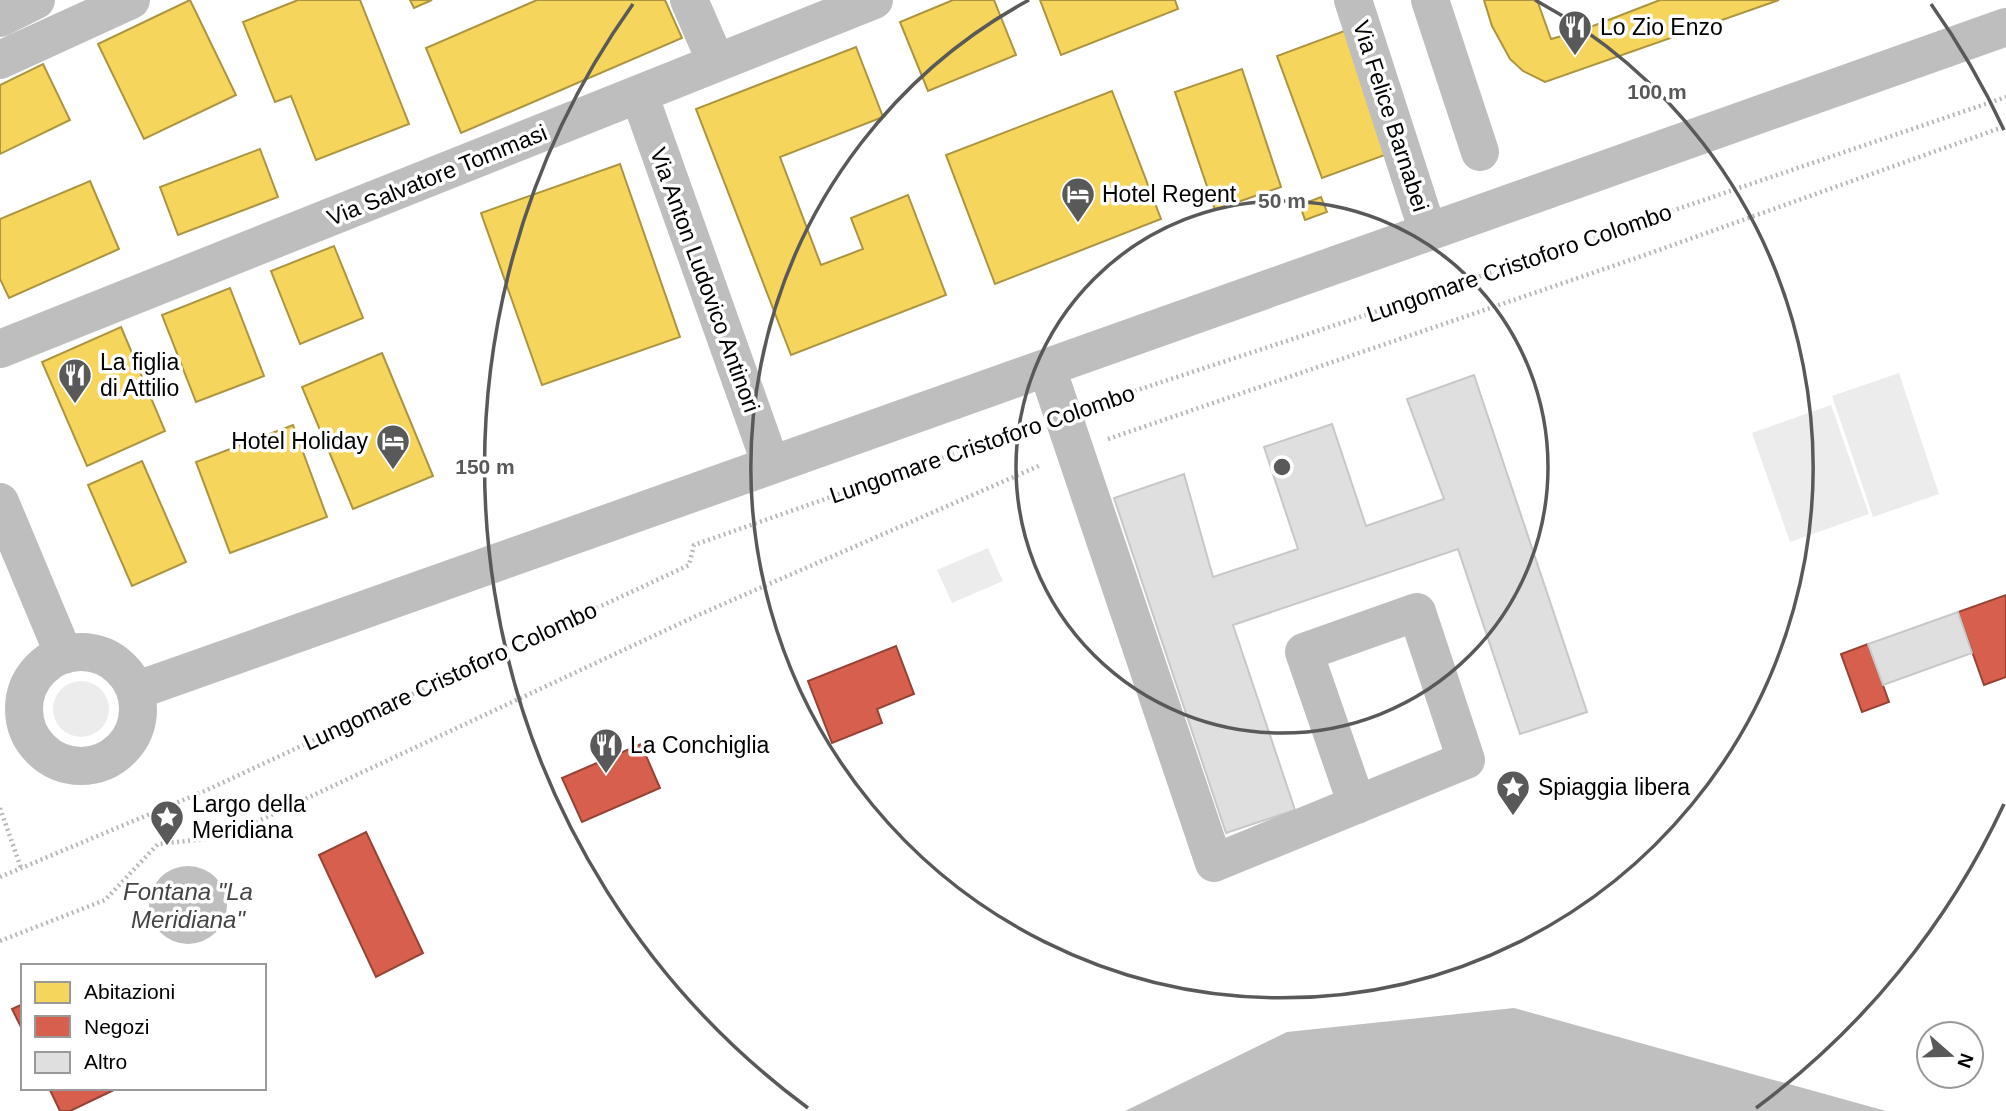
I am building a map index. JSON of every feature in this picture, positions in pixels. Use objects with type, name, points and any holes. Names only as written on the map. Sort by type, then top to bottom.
[{"type":"street","points":[[0,18],[36,0]]},
{"type":"street","points":[[0,61],[131,0]]},
{"type":"street","points":[[689,0],[716,62]]},
{"type":"street","name":"Via Salvatore Tommasi","points":[[0,349],[874,0]]},
{"type":"street","name":"Via Felice Barnabei","points":[[1353,0],[1428,232]]},
{"type":"street","points":[[1430,0],[1480,152]]},
{"type":"street","points":[[135,691],[2006,27]]},
{"type":"street","name":"Via Anton Ludovico Antinori","points":[[639,94],[771,465]]},
{"type":"street","points":[[1047,368],[1214,863],[1357,805],[1466,760],[1417,612],[1304,652],[1357,805]]},
{"type":"street","points":[[0,502],[8,545],[64,654]]},
{"type":"street","points":[[82,652],[107,658],[121,668],[135,691],[138,710],[130,737],[110,758],[83,766],[55,759],[39,747],[26,722],[13,710],[42,668],[64,654],[82,652]]},
{"type":"path","name":"Lungomare Cristoforo Colombo","points":[[0,877],[207,790],[689,565],[694,545],[1069,433],[1422,296],[2006,97]]},
{"type":"path","points":[[0,941],[106,900],[158,844],[224,837],[695,617],[1069,433],[1642,256],[2006,127]]},
{"type":"path","points":[[0,808],[22,868]]},
{"type":"shaded area","points":[[1899,373],[1939,494],[1873,517],[1832,396]]},
{"type":"shaded area","points":[[1831,405],[1869,514],[1790,542],[1752,433]]},
{"type":"shaded area","points":[[988,548],[1003,581],[952,603],[937,570]]},
{"type":"shaded area","points":[[81,681],[92,683],[101,689],[107,698],[107,720],[101,729],[92,735],[81,737],[70,735],[61,729],[55,720],[53,709],[55,698],[61,689],[70,683]]},
{"type":"water","name":"Fontana \"La Meridiana\"","points":[[188,866],[203,869],[216,877],[224,890],[227,905],[224,920],[216,933],[203,941],[188,944],[173,941],[160,933],[152,920],[149,905],[152,890],[160,877],[173,869]]},
{"type":"water","points":[[1514,1008],[1886,1111],[1125,1111],[1287,1032]]},
{"type":"building: Abitazioni","points":[[190,0],[236,95],[144,139],[98,44]]},
{"type":"building: Abitazioni","points":[[298,0],[360,0],[409,124],[316,160],[291,96],[275,102],[243,22]]},
{"type":"building: Abitazioni","points":[[410,0],[432,0],[414,8]]},
{"type":"building: Abitazioni","points":[[537,0],[665,0],[682,38],[461,133],[426,48]]},
{"type":"building: Abitazioni","points":[[953,0],[994,0],[1016,55],[928,91],[900,22]]},
{"type":"building: Abitazioni","points":[[1040,0],[1175,0],[1178,9],[1061,55]]},
{"type":"building: Abitazioni","points":[[1484,0],[1537,0],[1551,39],[1580,31],[1660,0],[1779,0],[1545,82],[1523,71],[1510,59],[1492,26]]},
{"type":"building: Abitazioni","points":[[1347,30],[1393,152],[1322,178],[1277,56]]},
{"type":"building: Abitazioni","points":[[856,47],[883,117],[780,157],[821,265],[863,249],[851,218],[908,195],[946,295],[791,355],[696,109]]},
{"type":"building: Abitazioni","points":[[43,64],[70,120],[0,154],[0,85]]},
{"type":"building: Abitazioni","points":[[1242,69],[1281,187],[1215,210],[1175,92]]},
{"type":"building: Abitazioni","points":[[1112,91],[1161,219],[995,284],[946,155]]},
{"type":"building: Abitazioni","points":[[260,149],[278,197],[178,235],[160,187]]},
{"type":"building: Abitazioni","points":[[620,164],[680,337],[542,385],[481,213]]},
{"type":"building: Abitazioni","points":[[90,181],[119,249],[9,298],[0,279],[0,219]]},
{"type":"building: Abitazioni","points":[[1321,197],[1327,212],[1305,220],[1300,205]]},
{"type":"building: Abitazioni","points":[[334,246],[363,318],[300,344],[271,271]]},
{"type":"building: Abitazioni","points":[[230,288],[264,376],[196,402],[162,315]]},
{"type":"building: Abitazioni","points":[[121,327],[165,431],[87,466],[42,362]]},
{"type":"building: Abitazioni","points":[[382,353],[433,476],[353,509],[302,387]]},
{"type":"building: Abitazioni","points":[[293,425],[327,517],[230,553],[196,462]]},
{"type":"building: Abitazioni","points":[[142,461],[186,562],[132,586],[88,485]]},
{"type":"building: Negozi","points":[[2006,595],[2006,677],[1984,685],[1958,612]]},
{"type":"building: Negozi","points":[[1868,644],[1889,702],[1862,712],[1841,654]]},
{"type":"building: Negozi","points":[[896,646],[914,694],[877,709],[882,723],[832,743],[808,681]]},
{"type":"building: Negozi","points":[[641,744],[660,788],[582,822],[562,778]]},
{"type":"building: Negozi","points":[[366,832],[423,953],[376,977],[319,855]]},
{"type":"building: Negozi","points":[[21,1005],[21,1027],[12,1009]]},
{"type":"building: Negozi","points":[[50,1090],[114,1090],[70,1111],[60,1111]]},
{"type":"building: Altro","points":[[1474,375],[1587,712],[1520,734],[1458,549],[1233,625],[1295,810],[1226,833],[1114,498],[1184,474],[1213,577],[1298,549],[1264,447],[1332,424],[1366,526],[1444,499],[1407,399]]},
{"type":"building: Altro","points":[[1958,612],[1972,653],[1883,685],[1868,644]]},
{"type":"place","name":"Lo Zio Enzo","points":[[1575,57]]},
{"type":"place","name":"Hotel Regent","points":[[1078,224]]},
{"type":"place","name":"La figlia di Attilio","points":[[75,405]]},
{"type":"place","name":"Hotel Holiday","points":[[393,471]]},
{"type":"place","name":"La Conchiglia","points":[[606,775]]},
{"type":"place","name":"Spiaggia libera","points":[[1513,817]]},
{"type":"place","name":"Largo della Meridiana","points":[[167,847]]}]
